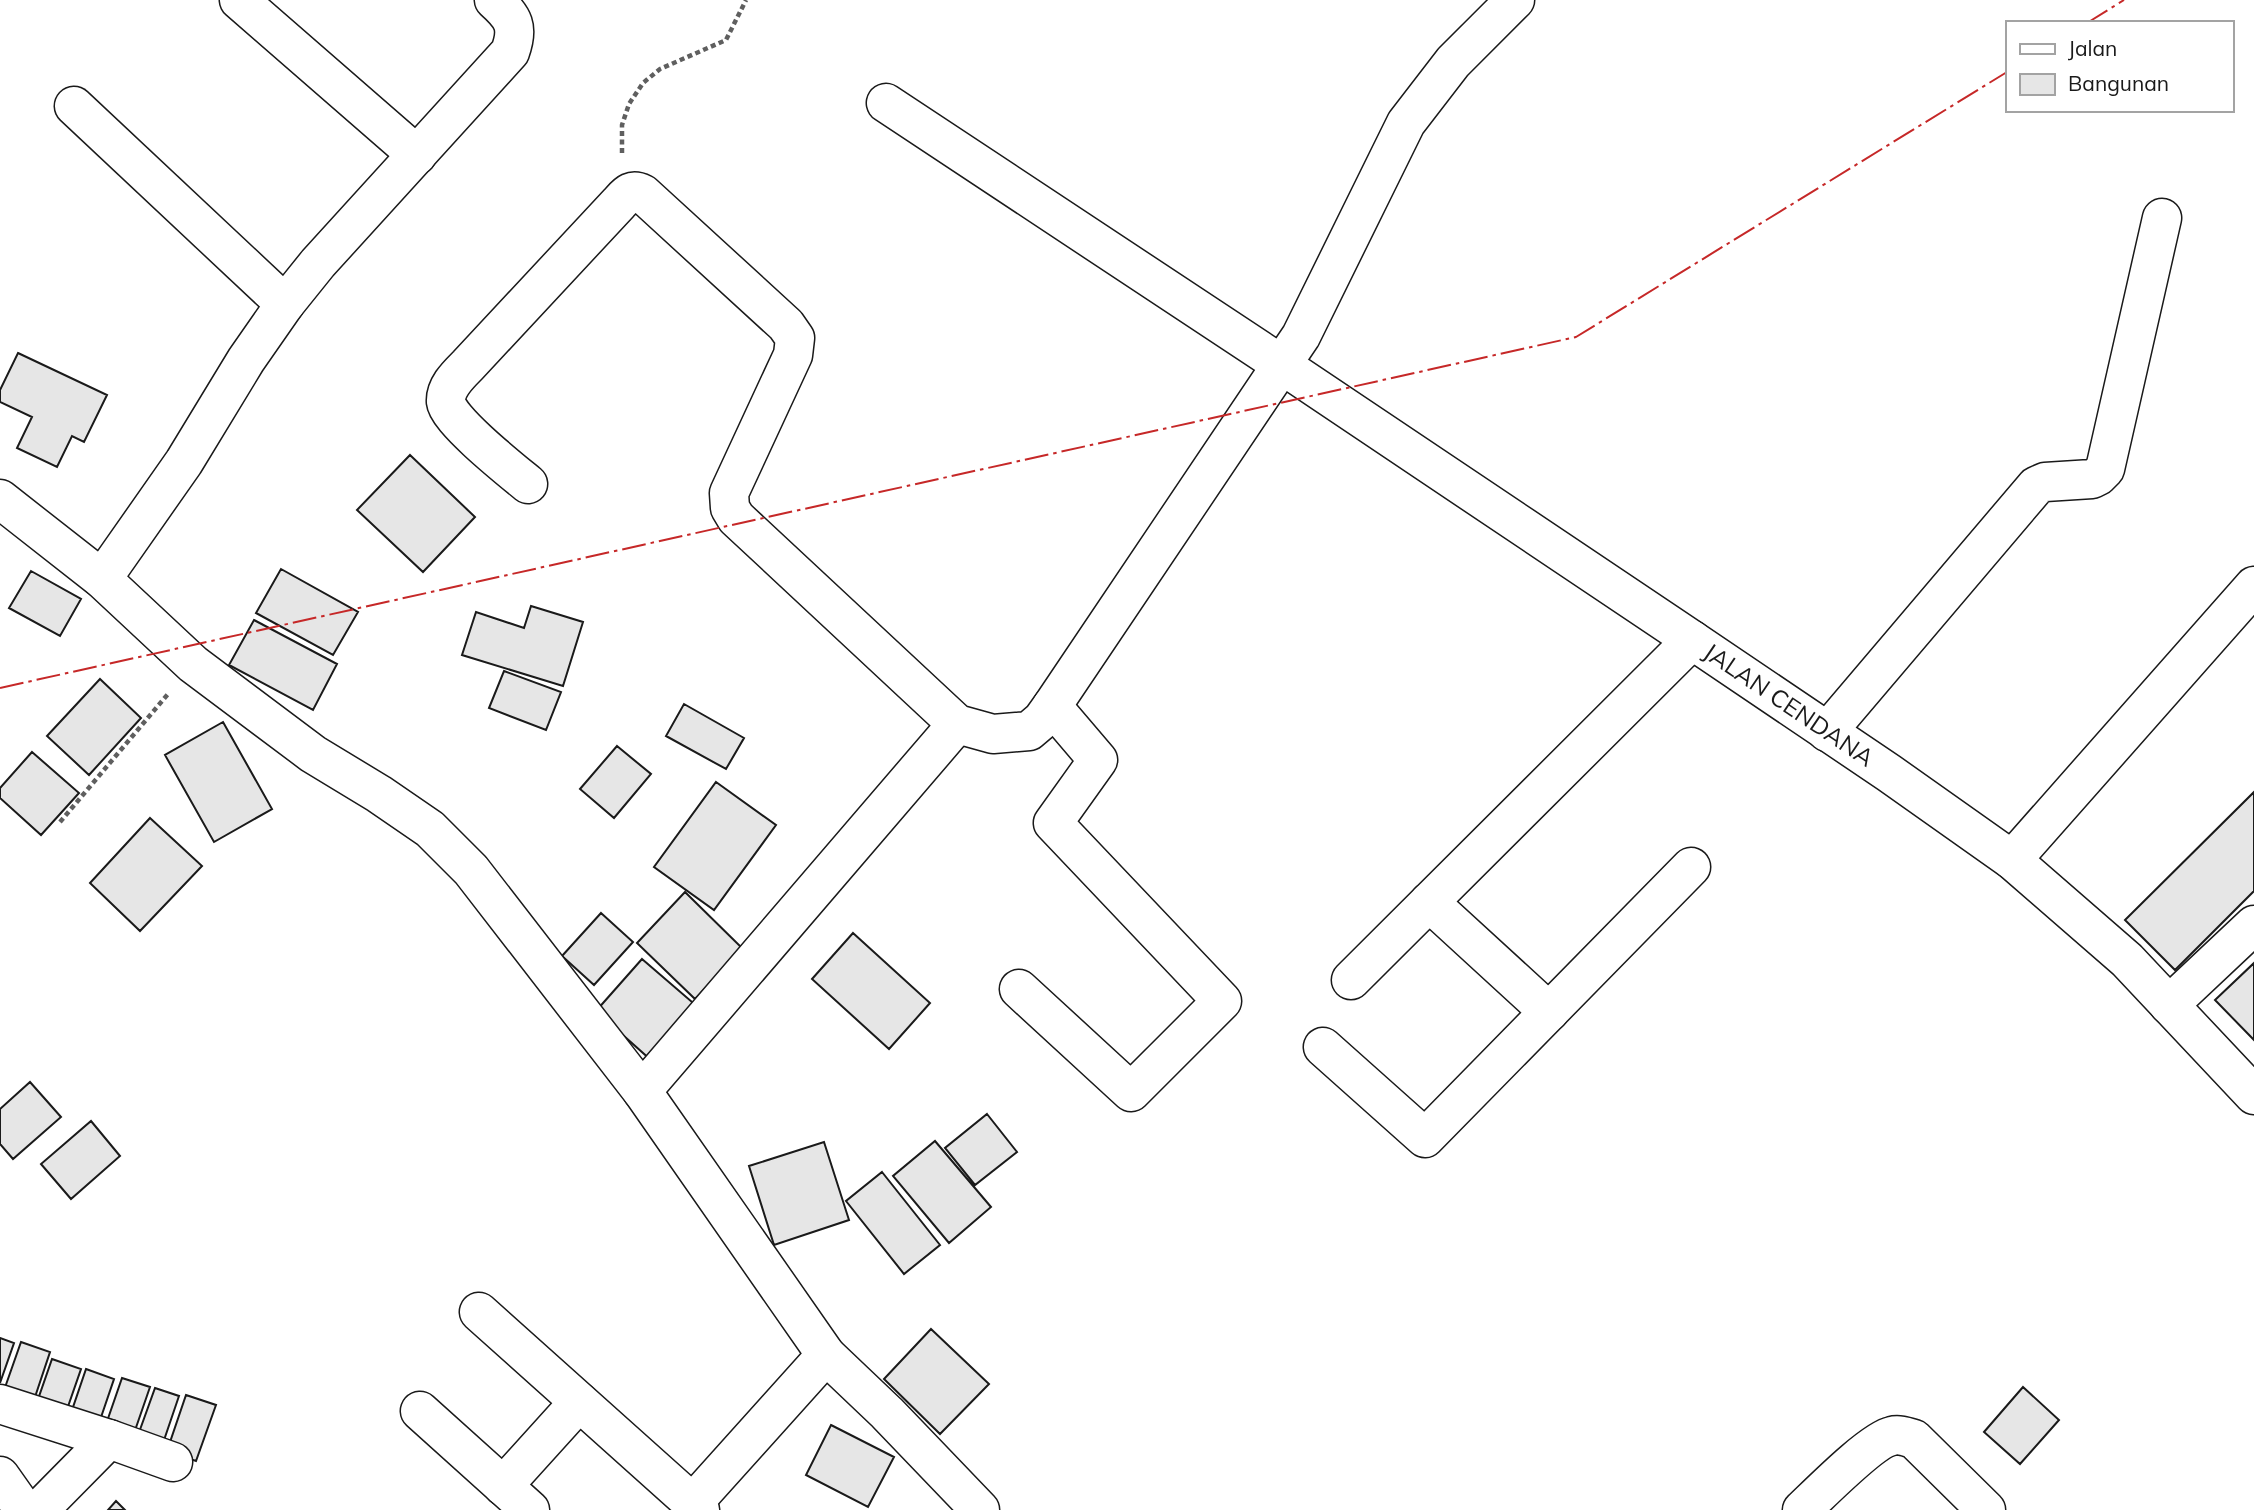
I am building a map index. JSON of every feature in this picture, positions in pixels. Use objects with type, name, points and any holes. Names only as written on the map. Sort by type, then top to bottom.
[{"type":"street","points":[[239,0],[417,156]]},
{"type":"street","points":[[102,579],[184,462],[246,360],[285,304],[318,263],[510,52],[516,36],[513,23],[494,0]]},
{"type":"street","points":[[528,484],[454,419],[446,405],[447,392],[468,365],[631,191],[636,190],[786,325],[795,338],[793,355],[729,493],[730,508],[736,518],[957,724],[993,734],[1029,731],[1042,720],[1052,706],[1301,336],[1406,123],[1453,62],[1515,0]]},
{"type":"street","name":"JALAN CENDANA","points":[[886,103],[1692,640],[2012,860],[2127,960],[2254,1095]]},
{"type":"street","points":[[74,106],[285,304]]},
{"type":"street","points":[[1826,732],[2036,486],[2045,482],[2092,479],[2098,477],[2105,468],[2162,218]]},
{"type":"street","points":[[0,499],[102,579],[193,664],[313,754],[379,794],[430,830],[471,870],[642,1091],[826,1355],[887,1413],[980,1510]]},
{"type":"street","points":[[2012,860],[2254,586]]},
{"type":"street","points":[[1351,980],[1692,640]]},
{"type":"street","points":[[1019,989],[1131,1092],[1222,1001],[1053,823],[1098,760],[1052,706]]},
{"type":"street","points":[[642,1091],[957,724]]},
{"type":"street","points":[[1323,1047],[1425,1139],[1691,867]]},
{"type":"street","points":[[1429,902],[1549,1012]]},
{"type":"street","points":[[2169,1005],[2254,925]]},
{"type":"street","points":[[479,1312],[696,1507],[826,1355]]},
{"type":"street","points":[[420,1411],[517,1498],[579,1402]]},
{"type":"street","points":[[0,1404],[109,1438],[173,1462]]},
{"type":"street","points":[[1802,1510],[1874,1446],[1891,1436],[1905,1436],[1914,1439],[1986,1510]]},
{"type":"street","points":[[39,1510],[109,1438]]},
{"type":"street","points":[[0,1476],[24,1510]]},
{"type":"path","points":[[631,191],[621,145],[622,125],[629,104],[643,83],[660,69],[726,40],[746,0]]},
{"type":"path","points":[[60,822],[193,664]]},
{"type":"building","points":[[18,353],[107,395],[84,442],[72,436],[57,467],[17,448],[32,417],[0,402],[0,390]]},
{"type":"building","points":[[410,455],[475,517],[423,572],[357,510]]},
{"type":"building","points":[[281,569],[358,612],[333,655],[256,613]]},
{"type":"building","points":[[31,571],[81,599],[60,636],[9,608]]},
{"type":"building","points":[[531,606],[583,622],[563,686],[462,655],[476,612],[524,628]]},
{"type":"building","points":[[254,620],[337,664],[313,710],[229,665]]},
{"type":"building","points":[[504,671],[561,692],[546,730],[489,708]]},
{"type":"building","points":[[100,679],[141,718],[89,775],[47,736]]},
{"type":"building","points":[[684,704],[744,738],[726,769],[666,736]]},
{"type":"building","points":[[223,722],[272,809],[214,842],[165,755]]},
{"type":"building","points":[[617,746],[651,774],[614,818],[580,789]]},
{"type":"building","points":[[32,752],[79,793],[41,835],[0,798],[0,788]]},
{"type":"building","points":[[716,782],[776,825],[714,910],[654,867]]},
{"type":"building","points":[[2254,792],[2254,891],[2175,970],[2125,920]]},
{"type":"building","points":[[150,818],[202,866],[140,931],[90,883]]},
{"type":"building","points":[[685,892],[743,949],[695,999],[637,943]]},
{"type":"building","points":[[601,913],[633,942],[594,985],[562,956]]},
{"type":"building","points":[[853,933],[930,1003],[889,1049],[812,979]]},
{"type":"building","points":[[642,959],[699,1008],[652,1061],[596,1011]]},
{"type":"building","points":[[2254,963],[2254,1040],[2215,1000]]},
{"type":"building","points":[[30,1082],[61,1117],[13,1159],[0,1144],[0,1109]]},
{"type":"building","points":[[987,1114],[1017,1152],[975,1185],[945,1148]]},
{"type":"building","points":[[91,1121],[120,1156],[71,1199],[41,1164]]},
{"type":"building","points":[[935,1141],[991,1207],[949,1243],[893,1176]]},
{"type":"building","points":[[824,1142],[849,1220],[774,1245],[749,1166]]},
{"type":"building","points":[[882,1172],[940,1245],[904,1274],[846,1201]]},
{"type":"building","points":[[931,1329],[989,1384],[940,1434],[884,1379]]},
{"type":"building","points":[[0,1338],[14,1343],[0,1383]]},
{"type":"building","points":[[21,1342],[50,1352],[32,1406],[2,1396]]},
{"type":"building","points":[[52,1359],[81,1369],[64,1418],[35,1408]]},
{"type":"building","points":[[86,1369],[114,1379],[97,1429],[69,1419]]},
{"type":"building","points":[[122,1378],[150,1387],[131,1442],[103,1433]]},
{"type":"building","points":[[2023,1387],[2059,1420],[2020,1464],[1984,1432]]},
{"type":"building","points":[[155,1388],[179,1396],[162,1446],[137,1438]]},
{"type":"building","points":[[186,1395],[216,1405],[196,1461],[167,1451]]},
{"type":"building","points":[[831,1425],[894,1457],[868,1507],[806,1475]]},
{"type":"building","points":[[116,1501],[125,1510],[108,1510]]},
{"type":"power","points":[[2090,21],[2124,0]]},
{"type":"power","points":[[0,688],[1576,337],[2006,73]]}]
